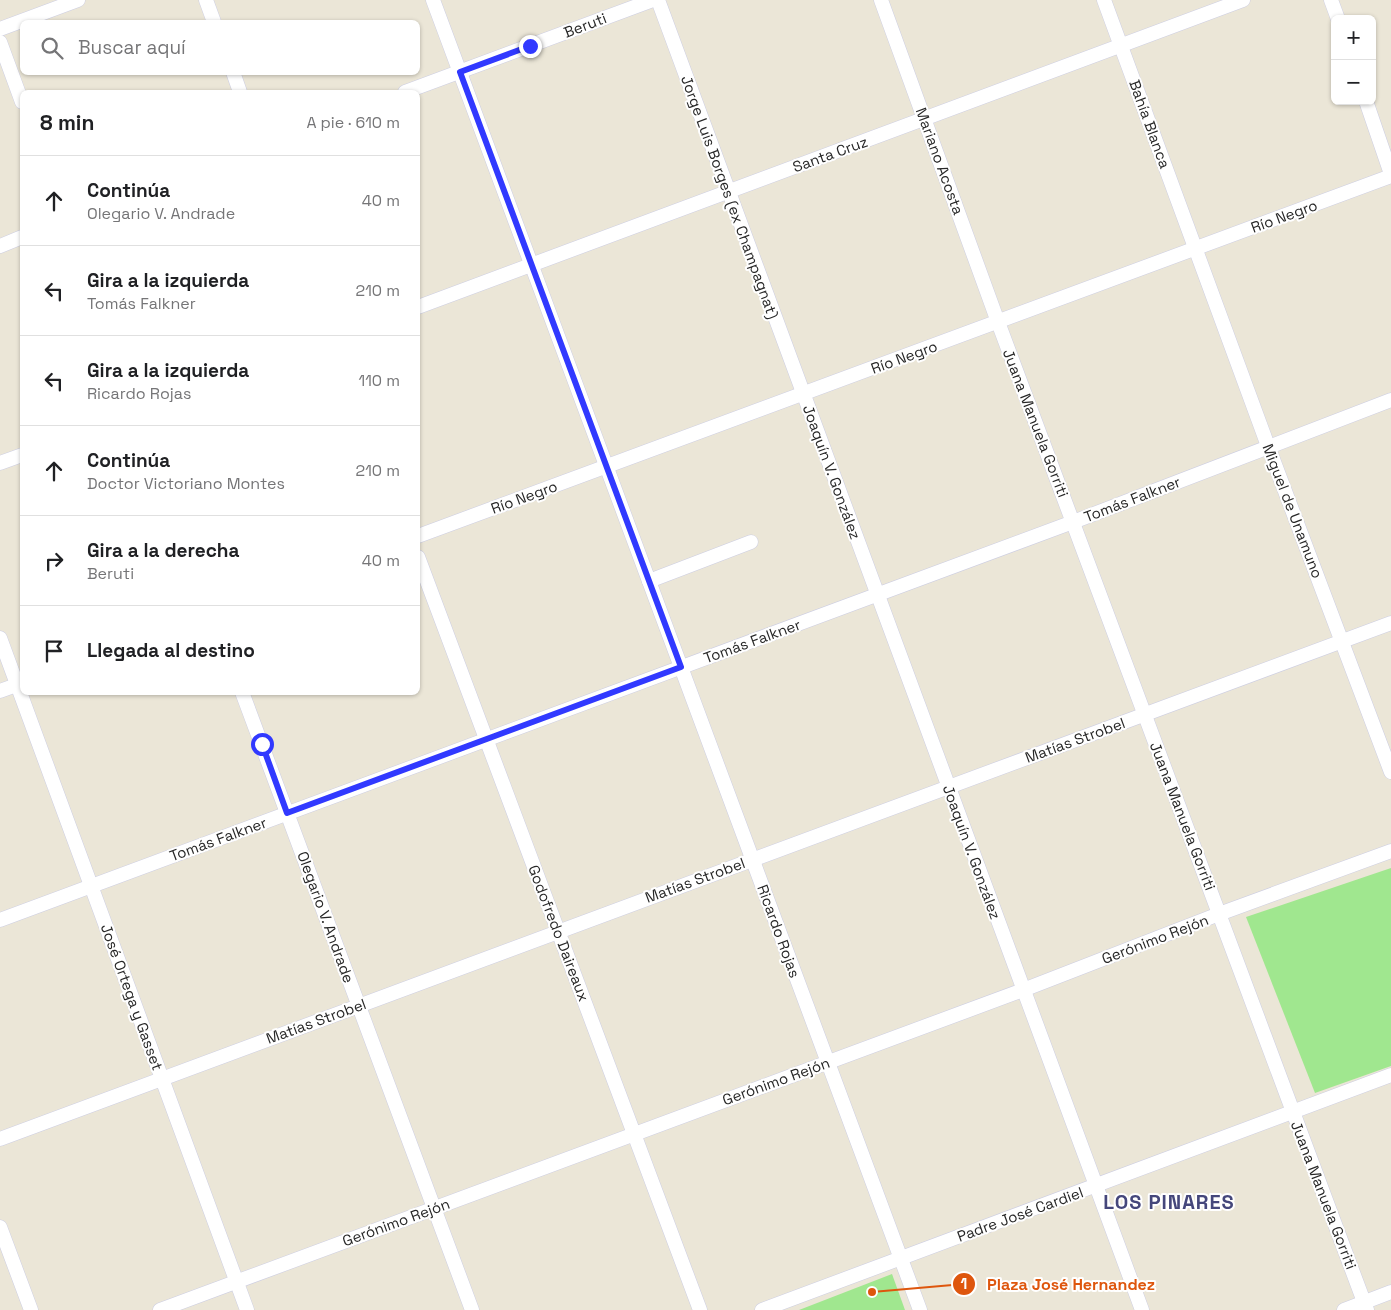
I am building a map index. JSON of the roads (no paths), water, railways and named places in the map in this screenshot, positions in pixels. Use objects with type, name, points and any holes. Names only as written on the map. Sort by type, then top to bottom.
[{"type":"street","points":[[24,20],[78,0]]},
{"type":"street","points":[[206,0],[213,20]]},
{"type":"street","name":"Ricardo Rojas","points":[[434,0],[920,1310]]},
{"type":"street","name":"Beruti","points":[[410,90],[652,0]]},
{"type":"street","name":"Jorge Luis Borges (ex Champagnat)","points":[[658,0],[803,394]]},
{"type":"street","name":"Mariano Acosta","points":[[881,0],[998,322]]},
{"type":"street","name":"Bahía Blanca","points":[[1104,0],[1195,249]]},
{"type":"street","name":"Santa Cruz","points":[[420,307],[1243,0]]},
{"type":"street","points":[[1331,0],[1337,15]]},
{"type":"street","points":[[0,29],[20,22]]},
{"type":"street","points":[[0,42],[20,97]]},
{"type":"street","points":[[234,75],[239,90]]},
{"type":"street","points":[[1367,105],[1391,175]]},
{"type":"street","name":"Río Negro","points":[[420,535],[1391,175]]},
{"type":"street","points":[[0,246],[20,238]]},
{"type":"street","name":"Miguel de Unamuno","points":[[1195,249],[1391,772]]},
{"type":"street","name":"Juana Manuela Gorriti","points":[[998,322],[1366,1306]]},
{"type":"street","name":"Joaquín V. González","points":[[803,394],[1142,1310]]},
{"type":"street","name":"Tomás Falkner","points":[[0,920],[1073,522],[1391,400]]},
{"type":"street","points":[[0,463],[20,456]]},
{"type":"street","points":[[649,581],[751,542]]},
{"type":"street","name":"Godofredo Daireaux","points":[[420,562],[700,1310]]},
{"type":"street","name":"Matías Strobel","points":[[0,1138],[1391,623]]},
{"type":"street","name":"José Ortega y Gasset","points":[[0,638],[20,683]]},
{"type":"street","points":[[0,691],[20,683]]},
{"type":"street","name":"José Ortega y Gasset","points":[[24,695],[247,1310]]},
{"type":"street","name":"Olegario V. Andrade","points":[[243,695],[472,1310]]},
{"type":"street","name":"Gerónimo Rejón","points":[[160,1310],[1023,990],[1219,914],[1391,851]]},
{"type":"street","name":"Padre José Cardiel","points":[[762,1310],[1391,1075]]},
{"type":"street","points":[[0,1227],[31,1310]]},
{"type":"street","points":[[1344,1310],[1366,1306],[1391,1292]]},
{"type":"place","name":"Plaza José Hernandez","points":[[872,1292]]},
{"type":"district","name":"LOS PINARES","points":[[1169,1202]]}]
